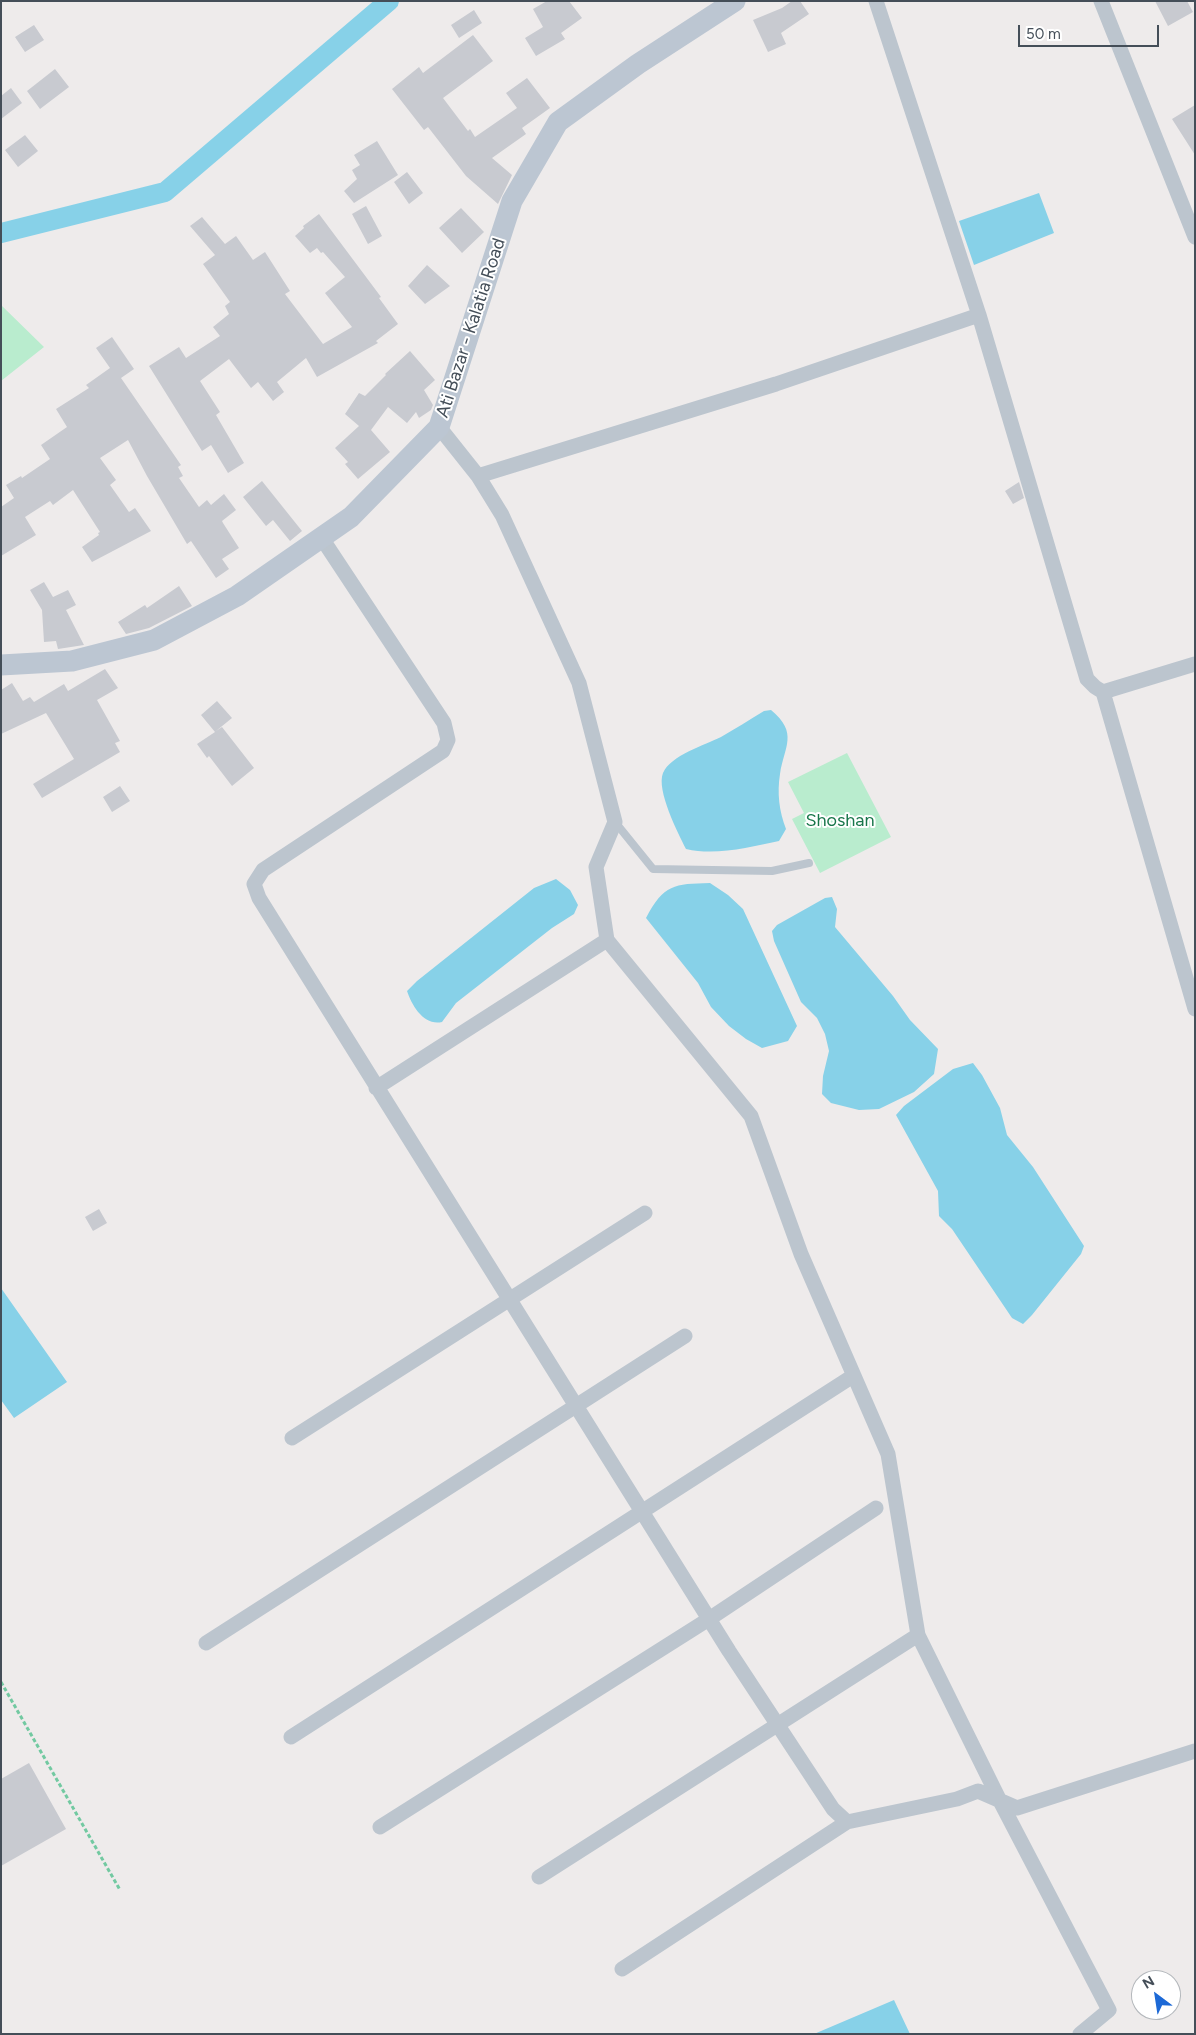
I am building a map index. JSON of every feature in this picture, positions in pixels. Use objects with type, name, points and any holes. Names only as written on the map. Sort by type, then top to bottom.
[{"type":"main road","name":"Ati Bazar - Kalatia Road","points":[[1,666],[72,661],[154,640],[237,596],[351,517],[440,427],[512,201],[558,122],[646,59],[735,1]]},
{"type":"street","points":[[876,1],[979,315],[1087,679],[1103,692],[1195,1008]]},
{"type":"street","points":[[1101,1],[1195,236]]},
{"type":"street","points":[[478,476],[776,384],[979,315]]},
{"type":"street","points":[[440,427],[478,476],[502,515],[579,683],[615,822],[596,867],[607,940],[751,1116],[801,1254],[888,1454],[918,1635],[1001,1803],[1109,2010],[1080,2034]]},
{"type":"street","points":[[321,537],[444,724],[448,740],[443,751],[263,870],[254,884],[259,898],[709,1619],[833,1809],[847,1822]]},
{"type":"street","points":[[1103,692],[1195,664]]},
{"type":"street","points":[[376,1088],[607,940]]},
{"type":"street","points":[[292,1438],[645,1213]]},
{"type":"street","points":[[206,1642],[685,1336]]},
{"type":"street","points":[[291,1737],[853,1376]]},
{"type":"street","points":[[380,1827],[709,1619],[876,1508]]},
{"type":"street","points":[[539,1877],[918,1635]]},
{"type":"street","points":[[622,1969],[847,1822],[957,1799],[978,1792],[1017,1808],[1195,1752]]},
{"type":"lane","points":[[615,822],[653,870],[772,871],[809,862]]},
{"type":"path","points":[[1,1682],[120,1890]]},
{"type":"green space","points":[[1,305],[44,347],[1,381]]},
{"type":"green space","name":"Shoshan","points":[[847,753],[891,837],[820,873],[792,819],[804,813],[788,782]]},
{"type":"water","points":[[1039,193],[1054,233],[974,265],[959,221]]},
{"type":"water","points":[[771,710],[780,718],[785,726],[788,740],[780,774],[779,788],[780,809],[786,829],[779,841],[721,851],[709,852],[686,849],[665,800],[662,780],[663,773],[673,761],[681,756],[721,737],[764,711]]},
{"type":"water","points":[[556,879],[570,890],[578,905],[574,914],[552,928],[456,1003],[442,1022],[430,1021],[424,1018],[412,1003],[407,991],[534,888]]},
{"type":"water","points":[[710,883],[728,895],[743,909],[797,1026],[788,1041],[762,1048],[729,1026],[711,1007],[698,983],[646,918],[659,898],[671,888],[687,884]]},
{"type":"water","points":[[832,897],[837,909],[835,927],[893,996],[910,1020],[938,1049],[934,1074],[914,1092],[879,1109],[859,1110],[831,1103],[822,1094],[823,1076],[829,1051],[825,1034],[817,1018],[801,1002],[774,941],[772,931],[777,925],[825,898]]},
{"type":"water","points":[[973,1063],[982,1075],[1000,1108],[1007,1135],[1033,1167],[1084,1246],[1081,1254],[1023,1324],[1012,1318],[952,1229],[939,1216],[938,1191],[896,1115],[904,1106],[953,1069]]},
{"type":"water","points":[[1,1288],[67,1382],[14,1418],[1,1400]]},
{"type":"water","points":[[894,2000],[910,2034],[814,2034]]},
{"type":"building","points":[[547,1],[569,1],[582,18],[561,33],[565,39],[536,56],[525,38],[543,27],[533,9]]},
{"type":"building","points":[[792,1],[800,1],[809,14],[781,33],[786,44],[768,52],[753,20],[782,8]]},
{"type":"building","points":[[1155,1],[1187,1],[1193,12],[1168,26]]},
{"type":"building","points":[[474,10],[482,23],[459,38],[451,25]]},
{"type":"building","points":[[34,25],[44,40],[25,52],[15,37]]},
{"type":"building","points":[[473,35],[493,61],[443,98],[468,131],[470,129],[475,137],[517,108],[506,93],[527,78],[550,108],[522,128],[526,134],[492,158],[512,175],[498,204],[466,176],[428,127],[424,130],[392,89],[419,67],[423,73]]},
{"type":"building","points":[[55,69],[69,87],[40,109],[27,91]]},
{"type":"building","points":[[11,88],[22,103],[1,119],[1,96]]},
{"type":"building","points":[[1195,105],[1195,155],[1172,119]]},
{"type":"building","points":[[25,135],[38,151],[18,167],[5,150]]},
{"type":"building","points":[[377,141],[398,175],[354,203],[344,191],[357,179],[352,170],[360,165],[354,155]]},
{"type":"building","points":[[407,172],[423,193],[409,204],[394,182]]},
{"type":"building","points":[[366,206],[382,236],[368,244],[352,214]]},
{"type":"building","points":[[461,208],[484,232],[462,253],[439,228]]},
{"type":"building","points":[[319,214],[381,297],[379,298],[398,324],[376,341],[378,343],[317,377],[306,358],[277,382],[284,392],[273,401],[258,382],[251,388],[229,359],[200,381],[220,412],[216,415],[244,463],[228,473],[211,445],[202,451],[149,366],[179,347],[186,358],[220,336],[213,327],[229,314],[225,306],[230,302],[203,264],[215,255],[190,226],[202,217],[225,244],[236,236],[253,260],[265,252],[290,291],[285,294],[323,344],[352,327],[325,293],[345,277],[323,252],[321,253],[317,248],[310,253],[295,236],[304,228],[303,226]]},
{"type":"building","points":[[427,265],[450,286],[425,304],[408,286]]},
{"type":"building","points":[[112,337],[134,369],[121,378],[181,465],[178,467],[183,476],[179,478],[199,507],[207,500],[211,505],[224,494],[236,510],[222,521],[239,548],[222,559],[229,569],[216,578],[191,541],[187,544],[128,440],[100,458],[116,480],[110,485],[129,512],[135,508],[151,531],[92,562],[82,547],[99,535],[98,533],[100,532],[73,490],[53,505],[50,501],[25,517],[36,535],[1,556],[1,507],[14,498],[6,485],[21,476],[22,478],[50,459],[41,445],[67,427],[56,409],[89,388],[86,385],[110,368],[96,348]]},
{"type":"building","points":[[410,351],[435,380],[424,390],[433,405],[431,410],[419,418],[416,412],[407,423],[388,407],[371,430],[390,452],[358,479],[345,464],[348,462],[335,448],[359,426],[345,414],[359,393],[365,396]]},
{"type":"building","points":[[262,481],[302,531],[290,541],[273,520],[266,526],[243,497]]},
{"type":"building","points":[[1019,482],[1024,498],[1013,504],[1005,491]]},
{"type":"building","points":[[44,582],[53,597],[68,590],[76,605],[66,610],[84,645],[58,649],[56,641],[44,642],[42,610],[30,590]]},
{"type":"building","points":[[179,586],[192,606],[149,628],[126,634],[118,622],[145,605],[147,608]]},
{"type":"building","points":[[105,669],[118,688],[97,700],[120,741],[115,743],[120,752],[42,798],[33,784],[74,759],[46,713],[1,734],[1,690],[12,683],[23,701],[30,697],[34,702],[64,684],[68,691]]},
{"type":"building","points":[[217,701],[232,718],[216,731],[222,727],[254,768],[232,786],[209,756],[207,758],[197,744],[215,732],[201,715]]},
{"type":"building","points":[[120,786],[130,801],[112,812],[103,797]]},
{"type":"building","points":[[99,1209],[107,1223],[93,1231],[85,1217]]},
{"type":"building","points":[[29,1763],[66,1829],[1,1866],[1,1779]]},
{"type":"waterway","points":[[1,233],[165,192],[389,1]]}]
